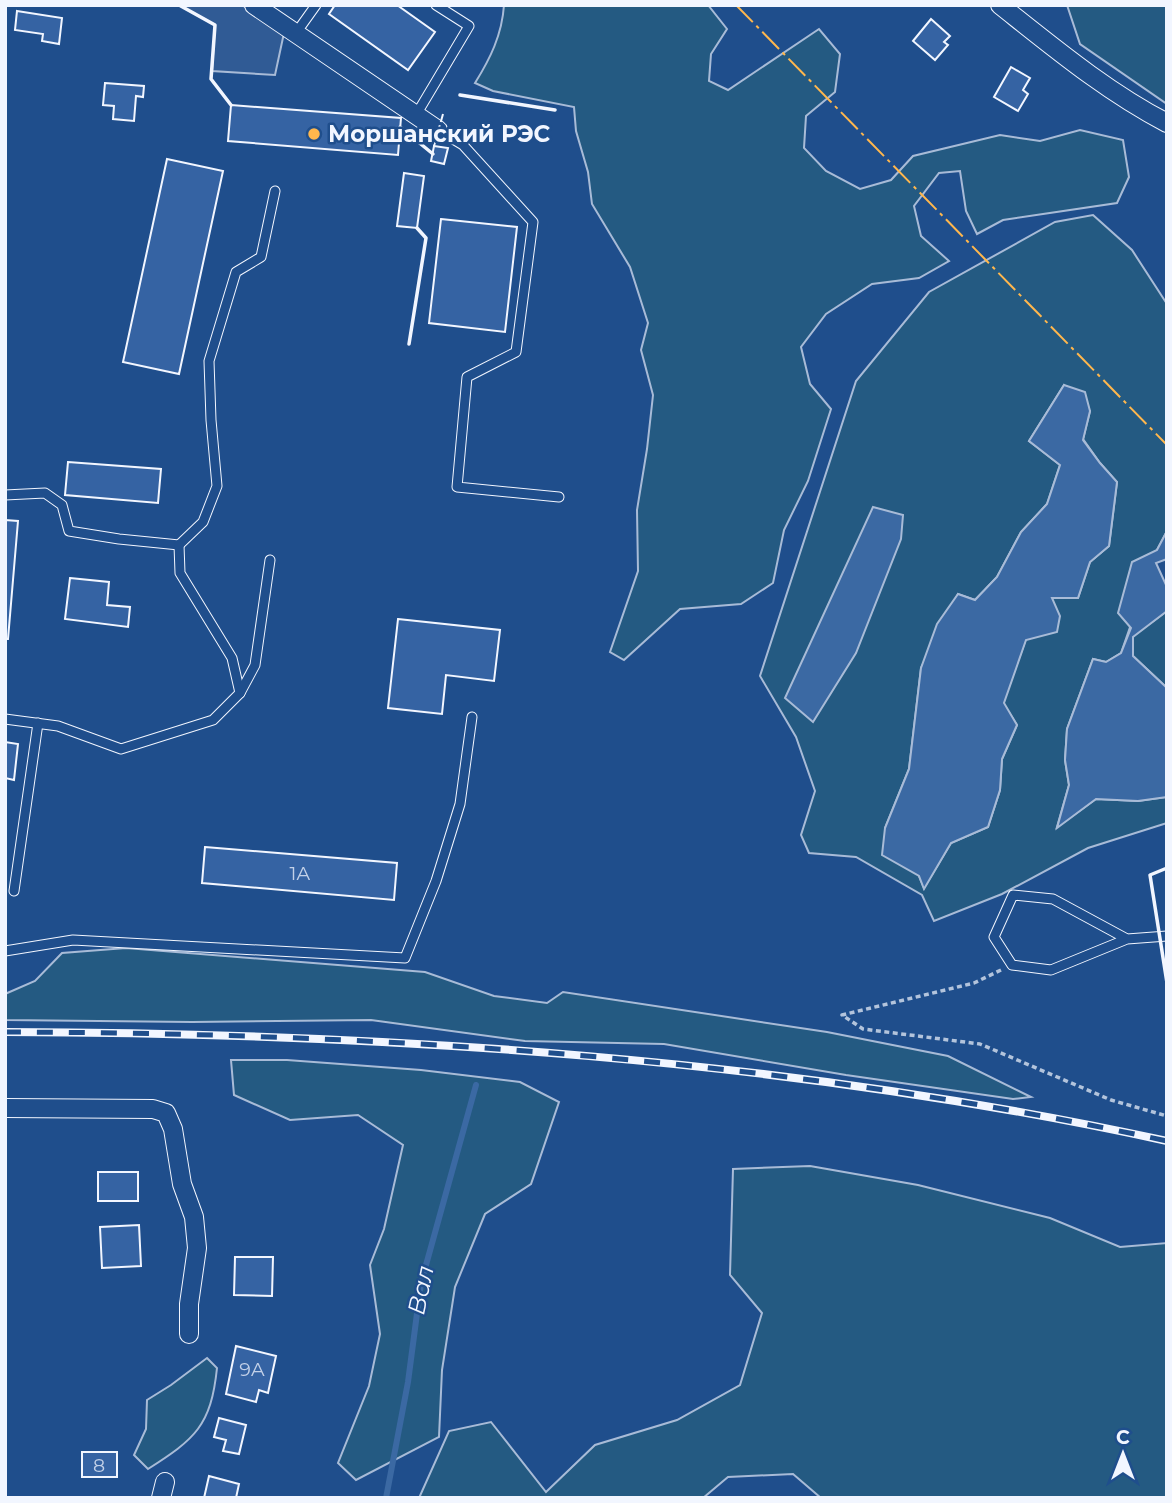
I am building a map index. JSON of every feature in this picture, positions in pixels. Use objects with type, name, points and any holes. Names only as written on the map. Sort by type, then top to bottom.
[{"type":"street","points":[[254,5],[438,130]]},
{"type":"street","points":[[1000,5],[1141,110],[1167,123]]},
{"type":"street","points":[[5,1108],[153,1109],[166,1113],[173,1129],[182,1184],[194,1217],[197,1248],[189,1304],[189,1335]]},
{"type":"lane","points":[[296,33],[316,5]]},
{"type":"lane","points":[[416,115],[468,26],[436,5]]},
{"type":"lane","points":[[438,130],[463,145],[533,222],[516,352],[467,377],[457,487],[559,496]]},
{"type":"lane","points":[[240,693],[232,658],[180,573],[179,545],[203,522],[218,486],[211,420],[209,361],[236,272],[261,257],[275,191]]},
{"type":"lane","points":[[5,495],[45,493],[62,505],[69,531],[119,540],[179,545]]},
{"type":"lane","points":[[5,719],[58,726],[121,748],[214,720],[240,693],[255,665],[270,560]]},
{"type":"lane","points":[[5,951],[74,940],[405,958],[436,880],[460,804],[472,717]]},
{"type":"lane","points":[[14,891],[38,723]]},
{"type":"lane","points":[[1128,939],[1053,899],[1013,895],[994,937],[1012,965],[1051,970],[1128,939],[1167,936]]},
{"type":"path","points":[[1012,965],[974,984],[842,1015],[863,1029],[980,1044],[1111,1100],[1167,1116]]},
{"type":"shaded area","points":[[179,5],[242,5],[284,33],[275,75],[212,71],[215,25]]},
{"type":"shaded area","points":[[504,5],[708,5],[727,29],[711,54],[709,81],[728,90],[819,29],[840,54],[835,92],[806,116],[804,148],[826,171],[860,189],[891,180],[913,156],[1000,135],[1040,141],[1080,130],[1123,140],[1129,177],[1117,203],[1003,220],[977,234],[966,211],[960,171],[939,173],[914,206],[921,236],[949,261],[919,278],[872,284],[826,314],[801,347],[810,384],[831,409],[808,481],[784,530],[773,583],[741,604],[680,609],[624,660],[610,652],[638,571],[637,510],[653,395],[641,350],[648,323],[630,267],[592,204],[588,172],[576,131],[574,107],[493,91],[475,83],[494,46]]},
{"type":"shaded area","points":[[1067,5],[1167,5],[1167,104],[1080,44]]},
{"type":"shaded area","points":[[1093,215],[1132,250],[1167,304],[1167,531],[1157,550],[1121,653],[1106,662],[1093,659],[1067,729],[1065,760],[1069,785],[1057,827],[1096,799],[1138,801],[1167,797],[1167,823],[1088,848],[1002,894],[934,921],[922,895],[856,857],[809,853],[801,835],[815,791],[796,737],[760,676],[856,381],[929,292],[1055,222]],"holes":[[[1064,385],[1090,411],[1083,439],[1117,482],[1109,546],[1090,562],[1078,598],[1052,597],[1026,639],[1003,703],[1017,725],[1002,759],[1000,790],[988,827],[951,843],[924,888],[919,876],[885,828],[909,769],[921,668],[958,594],[975,600],[997,577],[1021,532],[1047,504],[1060,465],[1029,441]]]},
{"type":"shaded area","points":[[1064,385],[1085,392],[1090,411],[1083,440],[1117,482],[1109,546],[1090,562],[1078,598],[1052,598],[1060,616],[1057,632],[1026,640],[1004,703],[1017,725],[1002,759],[1000,790],[988,827],[951,843],[924,889],[919,876],[882,855],[885,828],[909,769],[921,668],[937,624],[958,594],[975,600],[997,577],[1021,532],[1047,504],[1060,465],[1029,441]]},
{"type":"shaded area","points":[[873,507],[903,515],[901,539],[856,653],[813,722],[785,698]]},
{"type":"shaded area","points":[[1167,531],[1167,559],[1156,563],[1167,587],[1167,611],[1133,637],[1133,656],[1167,688],[1167,797],[1138,801],[1096,799],[1057,828],[1069,785],[1065,760],[1067,729],[1093,659],[1106,662],[1121,653],[1131,628],[1118,613],[1132,562],[1157,550]]},
{"type":"shaded area","points":[[1167,611],[1167,688],[1133,656],[1133,636]]},
{"type":"shaded area","points":[[126,948],[425,972],[494,996],[547,1003],[563,992],[827,1032],[948,1056],[1031,1097],[1013,1099],[846,1075],[664,1044],[525,1041],[371,1020],[5,1020],[5,994],[35,981],[62,953]]},
{"type":"shaded area","points":[[231,1060],[287,1060],[421,1070],[520,1082],[559,1102],[531,1184],[485,1214],[455,1287],[442,1370],[439,1437],[356,1480],[338,1463],[369,1386],[380,1334],[370,1265],[384,1229],[403,1145],[358,1115],[290,1120],[234,1095]]},
{"type":"shaded area","points":[[810,1166],[918,1185],[1050,1218],[1120,1247],[1167,1243],[1167,1498],[821,1498],[793,1474],[728,1477],[703,1498],[419,1498],[449,1431],[491,1422],[546,1492],[595,1445],[677,1420],[740,1385],[762,1313],[730,1275],[733,1169]]},
{"type":"shaded area","points":[[207,1358],[217,1368],[205,1418],[178,1449],[148,1469],[134,1455],[146,1429],[147,1400]]},
{"type":"building","points":[[335,5],[397,5],[435,32],[408,70],[329,14]]},
{"type":"building","points":[[17,11],[62,18],[59,44],[42,41],[43,34],[15,30]]},
{"type":"building","points":[[931,19],[950,36],[944,42],[948,45],[935,60],[913,41]]},
{"type":"building","points":[[1011,67],[1030,78],[1023,90],[1028,94],[1018,111],[994,97]]},
{"type":"building","points":[[105,83],[144,86],[143,97],[136,96],[134,121],[113,119],[114,106],[103,105]]},
{"type":"building","name":"Моршанский РЭС","points":[[231,105],[401,118],[398,155],[228,141]]},
{"type":"building","points":[[434,146],[448,148],[444,164],[431,161]]},
{"type":"building","points":[[167,159],[223,171],[179,374],[123,362]]},
{"type":"building","points":[[404,173],[424,176],[417,228],[397,226]]},
{"type":"building","points":[[441,219],[517,227],[505,332],[429,323]]},
{"type":"building","points":[[68,462],[161,469],[158,503],[65,495]]},
{"type":"building","points":[[5,520],[18,521],[8,639],[5,639]]},
{"type":"building","points":[[70,578],[109,582],[107,605],[130,607],[128,627],[65,619]]},
{"type":"building","points":[[398,619],[500,630],[494,681],[446,675],[442,714],[388,708]]},
{"type":"building","points":[[5,742],[18,744],[14,780],[5,778]]},
{"type":"building","points":[[205,847],[397,863],[394,900],[202,883]]},
{"type":"building","points":[[98,1172],[138,1172],[138,1201],[98,1201]]},
{"type":"building","points":[[139,1225],[141,1266],[102,1268],[100,1227]]},
{"type":"building","points":[[235,1257],[273,1257],[272,1296],[234,1295]]},
{"type":"building","points":[[236,1346],[276,1356],[268,1393],[259,1390],[256,1402],[226,1394]]},
{"type":"building","points":[[219,1418],[246,1425],[239,1454],[223,1451],[226,1440],[214,1437]]},
{"type":"building","points":[[82,1452],[117,1452],[117,1477],[82,1477]]},
{"type":"building","points":[[209,1476],[239,1484],[236,1498],[204,1498]]},
{"type":"waterway","name":"Вал","points":[[386,1498],[408,1382],[421,1283],[476,1085]]},
{"type":"railway","points":[[5,1032],[296,1038],[589,1056],[881,1090],[1025,1113],[1167,1141]]},
{"type":"fence","points":[[434,146],[443,114]]},
{"type":"wall","points":[[179,5],[215,25],[211,79],[231,105]]},
{"type":"wall","points":[[460,95],[555,110]]},
{"type":"wall","points":[[400,127],[433,154]]},
{"type":"wall","points":[[409,344],[426,238],[417,228]]},
{"type":"wall","points":[[1167,868],[1150,875],[1167,983]]},
{"type":"power","points":[[736,5],[1167,445]]},
{"type":"place","name":"Моршанский РЭС","points":[[314,134]]}]
